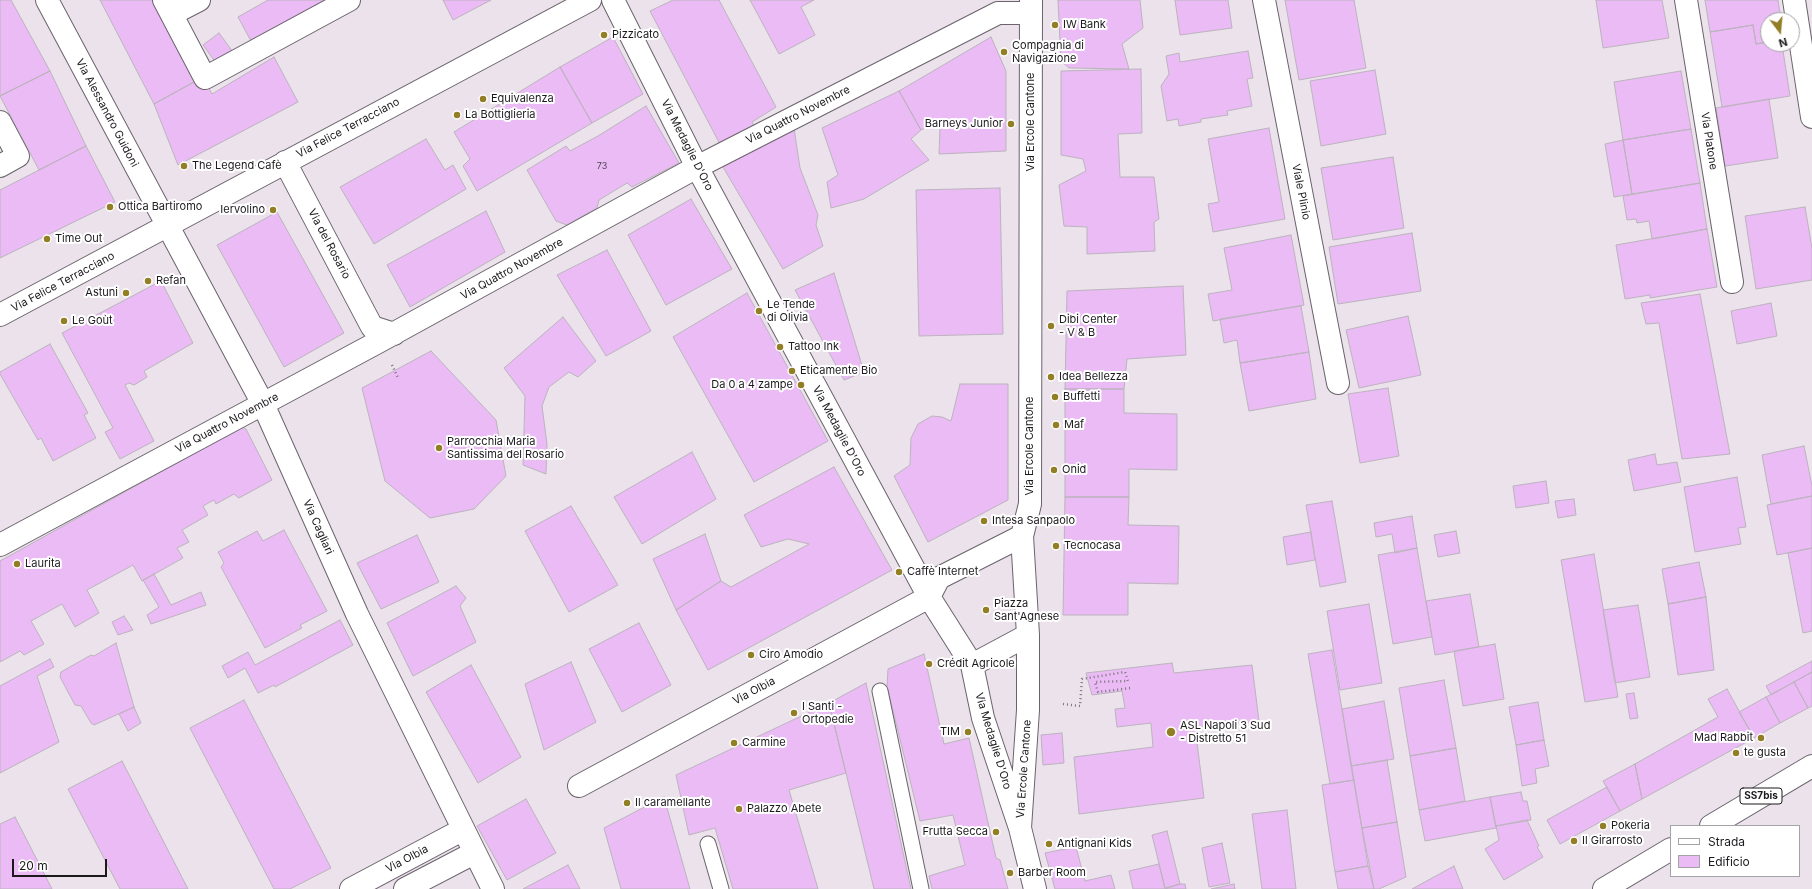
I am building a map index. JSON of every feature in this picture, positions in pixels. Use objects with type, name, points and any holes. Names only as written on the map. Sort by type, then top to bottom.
[{"type":"street","name":"Via Alessandro Guidoni","points":[[47,0],[168,226]]},
{"type":"street","points":[[199,0],[168,7],[205,78],[349,0]]},
{"type":"street","name":"Via Felice Terracciano","points":[[0,315],[590,0]]},
{"type":"street","name":"Via Medaglie D'Oro","points":[[612,0],[697,167],[929,597],[972,665],[983,718],[1020,828]]},
{"type":"street","name":"Viale Plinio","points":[[1264,0],[1338,383]]},
{"type":"street","name":"Via Platone","points":[[1686,0],[1732,282]]},
{"type":"street","points":[[1794,0],[1812,117]]},
{"type":"street","name":"Via Quattro Novembre","points":[[0,545],[394,334],[697,167],[998,13],[1031,7]]},
{"type":"street","name":"Via Ercole Cantone","points":[[1031,7],[1030,504],[1022,536],[1028,635],[1028,710],[1020,828],[1035,889]]},
{"type":"street","points":[[0,122],[18,156],[0,166]]},
{"type":"street","name":"Via del Rosario","points":[[285,162],[372,327],[394,334]]},
{"type":"street","name":"Via Cagliari","points":[[168,226],[264,404],[357,614],[462,830],[493,889]]},
{"type":"street","points":[[929,597],[939,578],[1022,536]]},
{"type":"street","name":"Via Olbia","points":[[579,786],[929,597]]},
{"type":"street","points":[[972,665],[1028,635]]},
{"type":"street","name":"SS7bis","points":[[1713,825],[1812,766]]},
{"type":"street","name":"Via Olbia","points":[[351,889],[462,830]]},
{"type":"street","points":[[1604,889],[1670,850]]},
{"type":"street","points":[[405,889],[474,853]]},
{"type":"lane","points":[[880,690],[921,889]]},
{"type":"lane","points":[[708,844],[721,889]]},
{"type":"path","points":[[390,361],[398,378]]},
{"type":"path","points":[[1063,704],[1080,706],[1082,679],[1125,672],[1128,680],[1095,682],[1098,692],[1131,688]]},
{"type":"building","points":[[0,0],[11,0],[50,71],[0,96]]},
{"type":"building","points":[[100,0],[162,0],[203,77],[154,104]]},
{"type":"building","points":[[268,0],[328,0],[252,43],[238,17]]},
{"type":"building","points":[[443,0],[491,0],[453,20]]},
{"type":"building","points":[[673,0],[719,0],[776,107],[752,122],[757,131],[722,148],[650,11]]},
{"type":"building","points":[[750,0],[814,0],[801,7],[815,35],[779,54]]},
{"type":"building","points":[[1058,0],[1140,0],[1143,28],[1122,44],[1129,69],[1069,68],[1061,61]]},
{"type":"building","points":[[1175,0],[1228,0],[1232,28],[1180,35]]},
{"type":"building","points":[[1285,0],[1354,0],[1366,68],[1299,80]]},
{"type":"building","points":[[1596,0],[1662,0],[1669,38],[1603,48]]},
{"type":"building","points":[[1705,0],[1778,0],[1780,12],[1760,12],[1760,43],[1756,44],[1753,25],[1710,32]]},
{"type":"building","points":[[1753,25],[1756,44],[1760,43],[1760,52],[1783,52],[1790,96],[1722,107],[1710,32]]},
{"type":"building","points":[[219,33],[233,52],[216,63],[203,45]]},
{"type":"building","points":[[613,37],[643,94],[592,123],[560,67]]},
{"type":"building","points":[[991,37],[1006,71],[1006,151],[939,154],[940,127],[937,122],[921,130],[899,91]]},
{"type":"building","points":[[1248,51],[1253,78],[1247,79],[1252,106],[1227,111],[1228,115],[1201,119],[1201,122],[1179,126],[1178,119],[1167,121],[1161,86],[1169,74],[1166,56],[1179,53],[1180,62]]},
{"type":"building","points":[[274,57],[298,102],[178,165],[154,104],[203,77],[212,94]]},
{"type":"building","points":[[560,67],[592,123],[477,191],[463,166],[470,159],[454,132]]},
{"type":"building","points":[[1141,69],[1142,133],[1118,134],[1120,177],[1154,177],[1159,219],[1154,222],[1155,251],[1087,254],[1087,227],[1064,226],[1059,185],[1086,171],[1083,159],[1061,155],[1061,71]]},
{"type":"building","points":[[1375,70],[1386,134],[1321,146],[1310,81]]},
{"type":"building","points":[[50,71],[86,146],[39,170],[0,96]]},
{"type":"building","points":[[1681,71],[1691,129],[1623,140],[1614,82]]},
{"type":"building","points":[[899,91],[921,130],[911,139],[929,160],[864,199],[831,208],[827,182],[838,175],[822,128]]},
{"type":"building","points":[[1769,99],[1778,158],[1725,166],[1716,108]]},
{"type":"building","points":[[646,106],[679,163],[632,187],[627,183],[599,200],[597,208],[567,225],[556,221],[527,170],[566,146],[570,151],[598,136]]},
{"type":"building","points":[[794,128],[800,168],[818,215],[816,225],[823,246],[783,269],[720,162]]},
{"type":"building","points":[[1269,128],[1285,219],[1213,232],[1208,204],[1219,202],[1208,139]]},
{"type":"building","points":[[1691,129],[1700,183],[1632,194],[1623,140]]},
{"type":"building","points":[[426,139],[445,170],[453,165],[466,189],[374,244],[340,187]]},
{"type":"building","points":[[1623,140],[1632,194],[1614,197],[1605,144]]},
{"type":"building","points":[[86,146],[115,202],[0,258],[0,190]]},
{"type":"building","points":[[1393,157],[1404,228],[1333,240],[1321,168]]},
{"type":"building","points":[[1700,183],[1707,229],[1652,239],[1649,221],[1637,223],[1636,219],[1627,220],[1623,196]]},
{"type":"building","points":[[1000,188],[1003,334],[919,336],[916,190]]},
{"type":"building","points":[[691,199],[732,269],[666,305],[628,235]]},
{"type":"building","points":[[1805,207],[1812,248],[1812,280],[1756,289],[1745,216]]},
{"type":"building","points":[[486,211],[505,252],[410,307],[387,265]]},
{"type":"building","points":[[277,212],[344,333],[284,367],[217,245]]},
{"type":"building","points":[[1707,229],[1717,287],[1650,298],[1650,295],[1625,299],[1616,245]]},
{"type":"building","points":[[1412,233],[1421,291],[1338,304],[1329,247]]},
{"type":"building","points":[[1291,235],[1304,305],[1213,321],[1208,294],[1232,290],[1224,248]]},
{"type":"building","points":[[607,250],[651,331],[606,356],[557,275]]},
{"type":"building","points":[[834,273],[864,372],[844,380],[795,290]]},
{"type":"building","points":[[161,281],[193,343],[144,371],[147,377],[134,385],[129,383],[125,385],[154,441],[120,459],[105,432],[113,428],[62,333]]},
{"type":"building","points":[[1183,286],[1186,355],[1127,359],[1124,389],[1065,389],[1067,291]]},
{"type":"building","points":[[747,293],[828,441],[754,482],[673,337]]},
{"type":"building","points":[[1700,294],[1730,454],[1682,459],[1659,323],[1646,324],[1641,303]]},
{"type":"building","points":[[1771,303],[1777,336],[1737,344],[1731,311]]},
{"type":"building","points":[[1301,306],[1309,352],[1240,363],[1237,340],[1224,343],[1220,319]]},
{"type":"building","points":[[1408,316],[1421,375],[1359,388],[1346,330]]},
{"type":"building","points":[[563,317],[596,361],[578,377],[569,372],[549,387],[542,406],[547,444],[546,474],[523,465],[525,396],[504,368]]},
{"type":"building","points":[[50,344],[88,413],[84,415],[96,438],[53,461],[41,438],[38,440],[0,374],[0,372]]},
{"type":"building","name":"Parrocchia Maria Santissima del Rosario","points":[[431,351],[496,420],[506,476],[474,509],[430,518],[385,481],[362,388]]},
{"type":"building","points":[[1309,352],[1316,399],[1249,411],[1240,363]]},
{"type":"building","points":[[960,384],[1008,384],[1008,500],[928,542],[894,476],[910,465],[911,438],[918,424],[932,416],[942,417],[951,421]]},
{"type":"building","points":[[1388,388],[1399,456],[1360,463],[1348,394]]},
{"type":"building","points":[[1065,389],[1124,389],[1124,413],[1177,414],[1177,470],[1129,469],[1129,497],[1065,497]]},
{"type":"building","points":[[242,427],[246,429],[272,480],[239,498],[234,494],[216,504],[214,500],[203,506],[208,515],[182,530],[189,542],[177,548],[183,558],[142,581],[133,565],[87,590],[99,613],[75,627],[62,604],[31,621],[44,644],[24,655],[20,651],[0,662],[0,561]]},
{"type":"building","points":[[1804,446],[1812,486],[1812,496],[1771,504],[1762,455]]},
{"type":"building","points":[[692,452],[716,499],[642,544],[614,497]]},
{"type":"building","points":[[1655,454],[1657,465],[1677,462],[1681,482],[1634,491],[1628,460]]},
{"type":"building","points":[[834,467],[892,570],[708,670],[676,610],[721,581],[731,587],[809,544],[788,539],[761,547],[744,515]]},
{"type":"building","points":[[1737,477],[1746,527],[1738,528],[1741,544],[1695,552],[1684,487]]},
{"type":"building","points":[[1546,481],[1549,503],[1516,508],[1513,486]]},
{"type":"building","points":[[1812,496],[1812,548],[1777,555],[1767,505]]},
{"type":"building","points":[[1065,497],[1129,497],[1128,525],[1179,526],[1178,584],[1128,583],[1128,615],[1063,615]]},
{"type":"building","points":[[1574,499],[1576,515],[1558,518],[1555,501]]},
{"type":"building","points":[[1332,501],[1346,582],[1320,587],[1306,505]]},
{"type":"building","points":[[571,506],[618,585],[569,612],[525,531]]},
{"type":"building","points":[[1412,516],[1417,548],[1395,553],[1392,534],[1376,537],[1374,523]]},
{"type":"building","points":[[284,530],[327,611],[300,625],[302,628],[265,648],[221,567],[224,563],[218,552],[257,531],[263,541]]},
{"type":"building","points":[[1456,531],[1460,553],[1438,557],[1434,535]]},
{"type":"building","points":[[1311,532],[1315,560],[1287,565],[1283,537]]},
{"type":"building","points":[[705,534],[721,581],[676,610],[653,559]]},
{"type":"building","points":[[417,535],[439,582],[381,609],[357,563]]},
{"type":"building","points":[[1417,548],[1432,637],[1393,644],[1378,555]]},
{"type":"building","points":[[1812,548],[1812,631],[1803,633],[1788,553]]},
{"type":"building","points":[[1594,554],[1618,697],[1585,702],[1561,560]]},
{"type":"building","points":[[1699,562],[1706,597],[1668,604],[1662,569]]},
{"type":"building","points":[[154,574],[171,605],[201,592],[206,605],[151,624],[147,615],[159,607],[143,580]]},
{"type":"building","points":[[456,586],[466,598],[460,606],[476,642],[413,676],[387,623]]},
{"type":"building","points":[[1470,594],[1479,647],[1435,655],[1426,601]]},
{"type":"building","points":[[1706,597],[1714,670],[1678,675],[1668,604]]},
{"type":"building","points":[[1369,604],[1382,683],[1340,690],[1327,611]]},
{"type":"building","points":[[1638,605],[1650,677],[1615,683],[1603,610]]},
{"type":"building","points":[[124,616],[133,630],[118,635],[112,622]]},
{"type":"building","points":[[340,620],[353,645],[275,687],[274,685],[258,693],[245,668],[228,678],[222,666],[248,652],[255,665]]},
{"type":"building","points":[[639,623],[671,685],[622,712],[589,649]]},
{"type":"building","points":[[116,643],[134,707],[94,725],[91,723],[81,706],[75,705],[60,677],[61,672],[91,655],[94,656]]},
{"type":"building","points":[[1495,644],[1504,699],[1463,706],[1454,651]]},
{"type":"building","points":[[1332,650],[1354,780],[1330,784],[1308,654]]},
{"type":"building","points":[[924,654],[944,744],[969,738],[996,858],[1000,860],[1008,889],[932,889],[929,876],[965,865],[953,815],[920,821],[887,686],[888,669]]},
{"type":"building","points":[[50,659],[54,667],[37,676],[59,742],[0,773],[0,686]]},
{"type":"building","points":[[1812,661],[1812,672],[1771,695],[1766,686]]},
{"type":"building","points":[[571,662],[596,722],[544,750],[525,684]]},
{"type":"building","points":[[1172,663],[1174,673],[1252,665],[1259,721],[1195,727],[1204,798],[1079,814],[1074,757],[1153,747],[1151,723],[1117,727],[1115,709],[1125,708],[1122,691],[1092,695],[1086,673]]},
{"type":"building","points":[[471,665],[521,757],[478,783],[426,692]]},
{"type":"building","points":[[1812,672],[1812,706],[1808,708],[1794,682]]},
{"type":"building","points":[[1444,680],[1456,748],[1410,756],[1399,688]]},
{"type":"building","points":[[1794,682],[1808,708],[1780,723],[1766,697]]},
{"type":"building","points":[[866,683],[911,889],[874,889],[829,703]]},
{"type":"building","points":[[1727,689],[1754,738],[1642,799],[1635,764],[1718,717],[1708,699]]},
{"type":"building","points":[[1634,693],[1638,718],[1630,719],[1626,694]]},
{"type":"building","points":[[1766,697],[1780,723],[1754,738],[1739,712]]},
{"type":"building","points":[[244,700],[331,868],[290,889],[274,889],[190,728]]},
{"type":"building","points":[[1384,701],[1394,759],[1351,766],[1342,709]]},
{"type":"building","points":[[1538,702],[1544,740],[1516,745],[1509,707]]},
{"type":"building","name":"Palazzo Abete","points":[[829,703],[846,773],[789,790],[818,889],[733,889],[715,828],[689,835],[676,775]]},
{"type":"building","points":[[134,707],[141,723],[128,731],[119,714]]},
{"type":"building","points":[[1062,733],[1064,763],[1043,765],[1041,735]]},
{"type":"building","points":[[1544,740],[1549,766],[1535,769],[1537,783],[1522,786],[1516,745]]},
{"type":"building","points":[[1456,748],[1465,801],[1419,810],[1410,756]]},
{"type":"building","points":[[1387,760],[1397,822],[1362,828],[1351,766]]},
{"type":"building","points":[[122,761],[188,889],[120,889],[68,789]]},
{"type":"building","points":[[1635,764],[1642,799],[1620,811],[1603,781]]},
{"type":"building","points":[[1354,780],[1368,866],[1335,872],[1322,785]]},
{"type":"building","points":[[1607,787],[1620,811],[1560,844],[1547,820]]},
{"type":"building","points":[[1521,792],[1523,801],[1527,801],[1531,820],[1496,826],[1490,797]]},
{"type":"building","points":[[664,797],[690,889],[621,889],[604,828]]},
{"type":"building","points":[[1490,797],[1496,828],[1425,841],[1419,810]]},
{"type":"building","points":[[526,799],[556,853],[507,880],[477,826]]},
{"type":"building","points":[[1287,810],[1296,889],[1262,889],[1252,814]]},
{"type":"building","points":[[15,817],[52,889],[0,889],[0,824]]},
{"type":"building","points":[[1527,820],[1539,846],[1537,847],[1543,857],[1504,880],[1485,849],[1499,840],[1496,826]]},
{"type":"building","points":[[1397,822],[1406,877],[1379,889],[1374,889],[1362,828]]},
{"type":"building","points":[[1167,831],[1180,884],[1165,888],[1152,835]]},
{"type":"building","points":[[1222,843],[1230,883],[1209,887],[1202,848]]},
{"type":"building","points":[[1076,847],[1085,881],[1111,875],[1115,889],[1055,889],[1045,853]]},
{"type":"building","points":[[1159,864],[1165,889],[1133,889],[1129,871]]},
{"type":"building","points":[[568,865],[580,889],[523,889]]},
{"type":"building","points":[[1368,866],[1374,889],[1338,889],[1335,872]]},
{"type":"building","points":[[1454,866],[1463,889],[1412,889]]},
{"type":"building","points":[[1180,884],[1185,884],[1186,889],[1165,889]]},
{"type":"building","points":[[1234,884],[1235,889],[1211,889]]},
{"type":"place","name":"IW Bank","points":[[1055,25]]},
{"type":"place","name":"Pizzicato","points":[[604,35]]},
{"type":"place","name":"Compagnia di Navigazione","points":[[1004,52]]},
{"type":"place","name":"Equivalenza","points":[[483,99]]},
{"type":"place","name":"La Bottiglieria","points":[[457,115]]},
{"type":"place","name":"Barneys Junior","points":[[1011,124]]},
{"type":"place","name":"The Legend Cafè","points":[[184,166]]},
{"type":"place","name":"Ottica Bartiromo","points":[[110,207]]},
{"type":"place","name":"Iervolino","points":[[273,210]]},
{"type":"place","name":"Time Out","points":[[47,239]]},
{"type":"place","name":"Refan","points":[[148,281]]},
{"type":"place","name":"Astuni","points":[[126,293]]},
{"type":"place","name":"Le Tende di Olivia","points":[[759,311]]},
{"type":"place","name":"Le Goùt","points":[[64,321]]},
{"type":"place","name":"Dibi Center - V & B","points":[[1051,326]]},
{"type":"place","name":"Tattoo Ink","points":[[780,347]]},
{"type":"place","name":"Eticamente Bio","points":[[792,371]]},
{"type":"place","name":"Idea Bellezza","points":[[1051,377]]},
{"type":"place","name":"Da 0 a 4 zampe","points":[[801,385]]},
{"type":"place","name":"Buffetti","points":[[1055,397]]},
{"type":"place","name":"Maf","points":[[1056,425]]},
{"type":"place","name":"Parrocchia Maria Santissima del Rosario","points":[[439,448]]},
{"type":"place","name":"Onid","points":[[1054,470]]},
{"type":"place","name":"Intesa Sanpaolo","points":[[984,521]]},
{"type":"place","name":"Tecnocasa","points":[[1056,546]]},
{"type":"place","name":"Laurita","points":[[17,564]]},
{"type":"place","name":"Caffè Internet","points":[[899,572]]},
{"type":"place","name":"Piazza Sant'Agnese","points":[[986,610]]},
{"type":"place","name":"Ciro Amodio","points":[[751,655]]},
{"type":"place","name":"Crédit Agricole","points":[[929,664]]},
{"type":"place","name":"I Santi - Ortopedie","points":[[794,713]]},
{"type":"place","name":"TIM","points":[[968,732]]},
{"type":"place","name":"ASL Napoli 3 Sud - Distretto 51","points":[[1171,732]]},
{"type":"place","name":"Mad Rabbit","points":[[1761,738]]},
{"type":"place","name":"Carmine","points":[[734,743]]},
{"type":"place","name":"te gusta","points":[[1736,753]]},
{"type":"place","name":"Il caramellante","points":[[627,803]]},
{"type":"place","name":"Palazzo Abete","points":[[739,809]]},
{"type":"place","name":"Pokeria","points":[[1603,826]]},
{"type":"place","name":"Frutta Secca","points":[[996,832]]},
{"type":"place","name":"Il Girarrosto","points":[[1574,841]]},
{"type":"place","name":"Antignani Kids","points":[[1049,844]]},
{"type":"place","name":"Barber Room","points":[[1010,873]]}]
